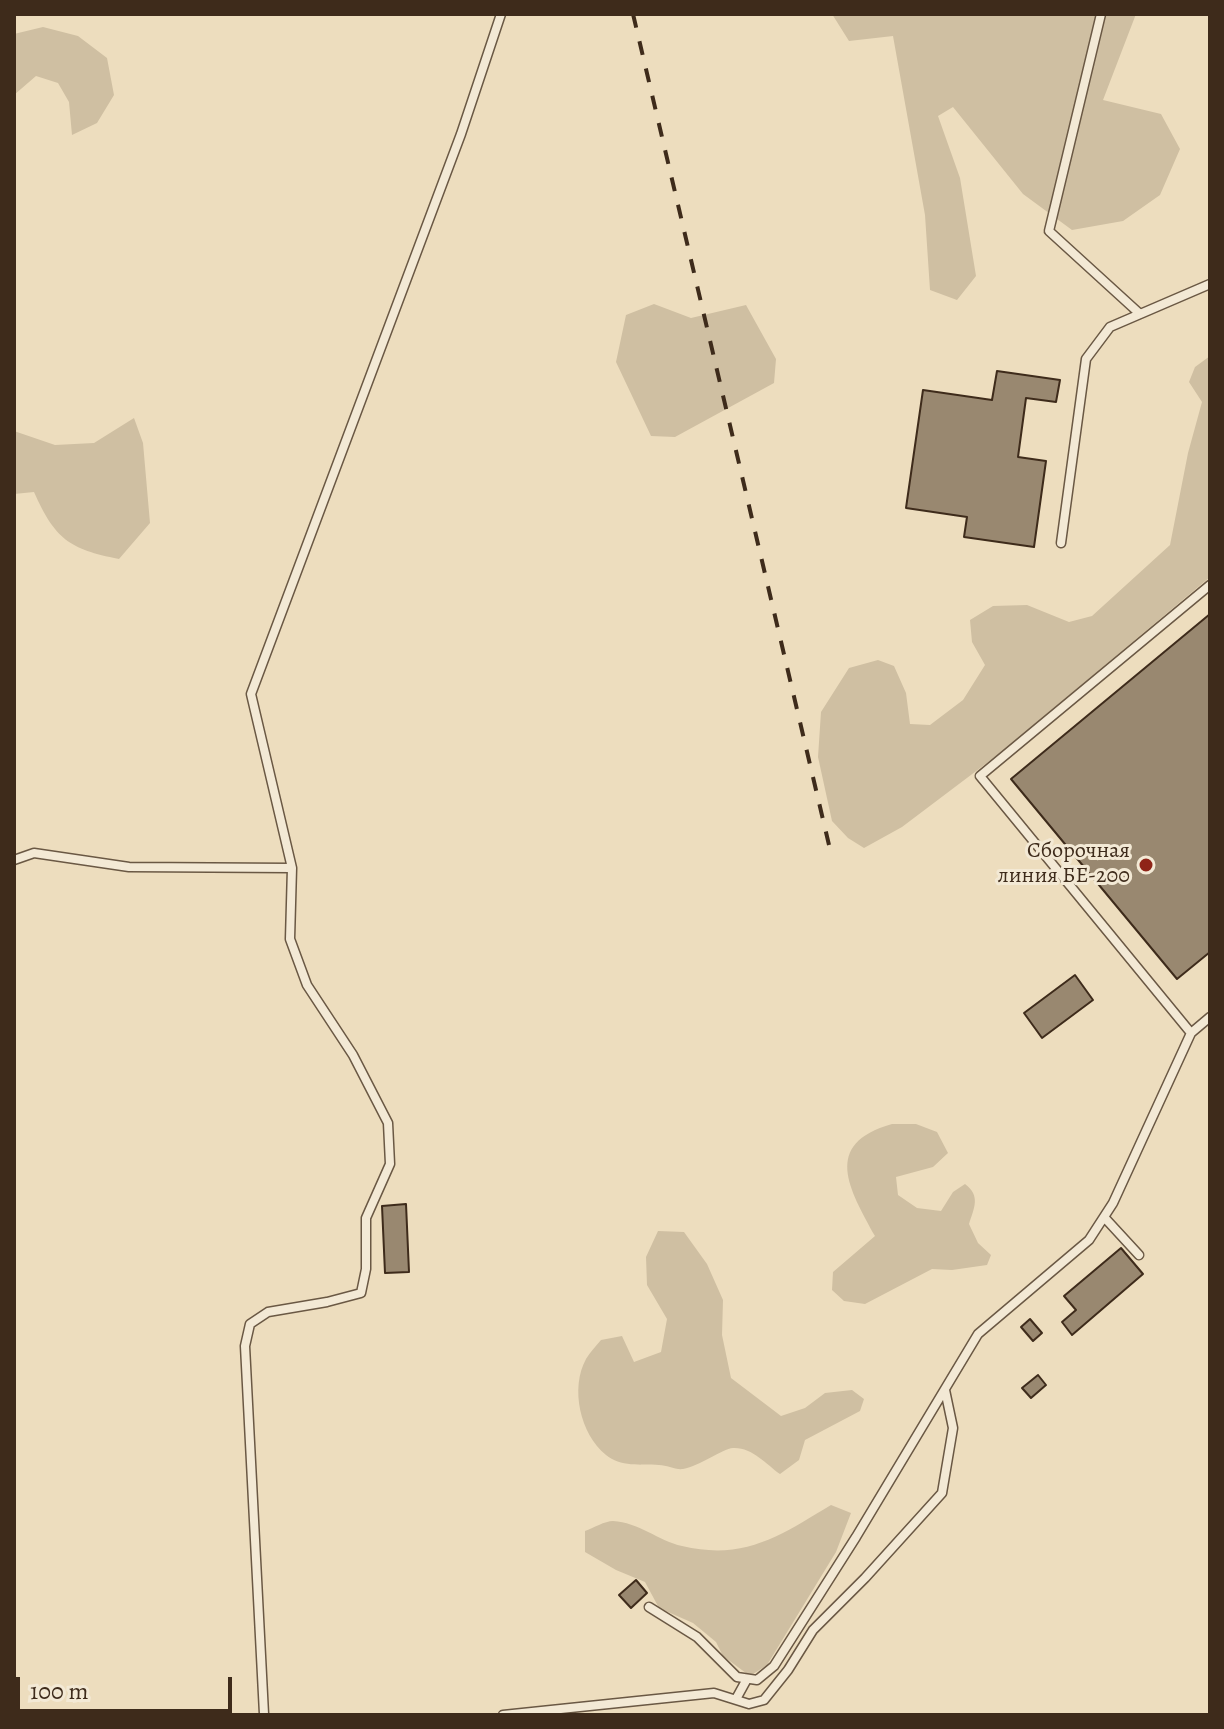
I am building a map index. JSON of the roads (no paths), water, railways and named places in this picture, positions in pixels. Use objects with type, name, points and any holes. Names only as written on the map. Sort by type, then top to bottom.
[{"type":"lane","points":[[264,1714],[245,1346],[250,1324],[268,1312],[361,1293],[366,1269],[366,1218],[390,1164],[388,1123],[353,1055],[307,985],[290,939],[292,868],[251,694],[455,149],[501,14]]},
{"type":"lane","points":[[1101,14],[1049,231],[1140,314]]},
{"type":"lane","points":[[1061,543],[1086,359],[1110,327],[1210,284]]},
{"type":"lane","points":[[1191,1033],[980,776],[1210,585]]},
{"type":"lane","points":[[14,860],[34,853],[129,867],[292,868]]},
{"type":"lane","points":[[649,1607],[697,1637],[737,1677],[757,1680],[774,1666],[978,1334],[1089,1240],[1104,1217],[1191,1033],[1210,1017]]},
{"type":"lane","points":[[1104,1217],[1139,1255]]},
{"type":"lane","points":[[503,1715],[714,1693],[749,1704],[764,1700],[788,1670],[813,1630],[942,1493],[953,1428],[944,1390]]},
{"type":"lane","points":[[736,1699],[747,1679]]},
{"type":"railway","points":[[633,14],[829,845]]},
{"type":"place","name":"Сборочная линия БЕ-200","points":[[1146,865]]}]
